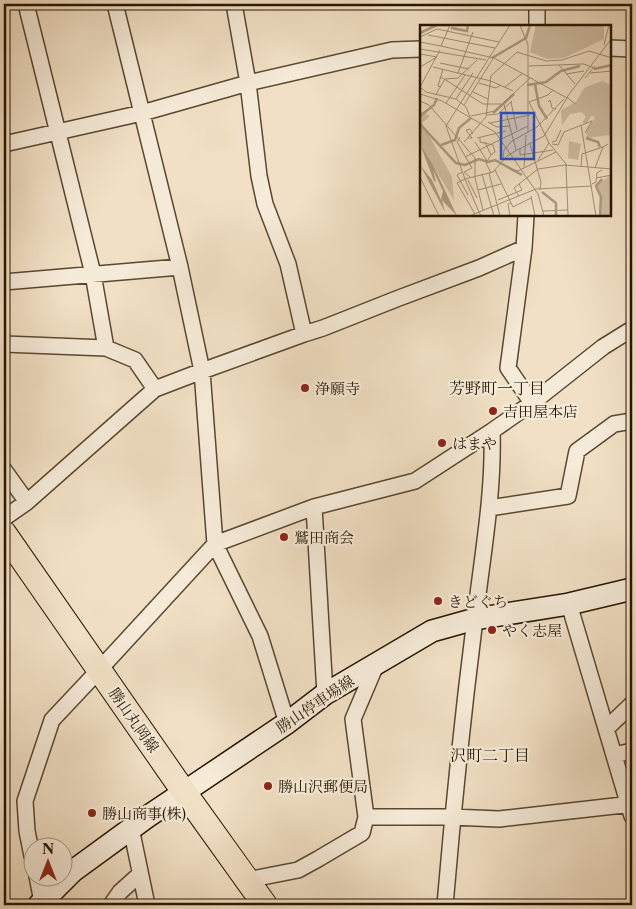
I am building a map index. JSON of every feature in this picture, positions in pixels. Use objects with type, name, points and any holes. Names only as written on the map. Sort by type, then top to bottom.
[{"type":"main road","name":"勝山丸岡線","points":[[4,533],[265,905]]},
{"type":"main road","name":"勝山停車場線","points":[[40,904],[73,871],[131,828],[287,723],[325,694],[432,631],[475,620],[569,604],[632,589]]},
{"type":"street","points":[[26,4],[93,274],[106,348]]},
{"type":"street","points":[[115,4],[180,267],[202,371],[215,544],[260,636],[287,723]]},
{"type":"street","points":[[234,4],[248,83],[259,176],[265,204],[288,264],[304,334]]},
{"type":"street","points":[[537,25],[538,4]]},
{"type":"street","points":[[611,48],[632,49]]},
{"type":"street","points":[[4,144],[142,113],[248,83],[392,50],[420,49]]},
{"type":"street","points":[[526,216],[524,248],[508,368],[532,402]]},
{"type":"street","points":[[4,518],[27,502],[155,389],[323,328],[479,268],[524,248]]},
{"type":"street","points":[[4,282],[180,267]]},
{"type":"street","points":[[28,836],[25,801],[52,720],[215,544],[314,507],[415,481],[492,431],[603,347],[632,329]]},
{"type":"street","points":[[4,344],[106,348],[135,360],[155,389]]},
{"type":"street","points":[[489,508],[568,496],[578,451],[614,424],[632,421]]},
{"type":"street","points":[[445,905],[452,817],[489,508],[493,457],[492,431]]},
{"type":"street","points":[[4,470],[27,502]]},
{"type":"street","points":[[314,507],[325,694]]},
{"type":"street","points":[[366,817],[499,819],[631,808],[569,604]]},
{"type":"street","points":[[248,880],[298,870],[362,833],[366,817],[353,719],[376,665]]},
{"type":"street","points":[[607,728],[632,704]]},
{"type":"street","points":[[614,755],[632,750]]},
{"type":"street","points":[[131,828],[147,905]]},
{"type":"street","points":[[111,905],[120,892],[140,874]]},
{"type":"street","points":[[38,886],[40,904]]},
{"type":"place","name":"浄願寺","points":[[305,388]]},
{"type":"place","name":"吉田屋本店","points":[[493,411]]},
{"type":"place","name":"はまや","points":[[442,443]]},
{"type":"place","name":"鷲田商会","points":[[284,537]]},
{"type":"place","name":"きどぐち","points":[[438,601]]},
{"type":"place","name":"やく志屋","points":[[492,630]]},
{"type":"place","name":"勝山沢郵便局","points":[[268,786]]},
{"type":"place","name":"勝山商事(株)","points":[[92,813]]},
{"type":"district","name":"芳野町一丁目","points":[[497,388]]},
{"type":"district","name":"沢町二丁目","points":[[490,755]]}]
